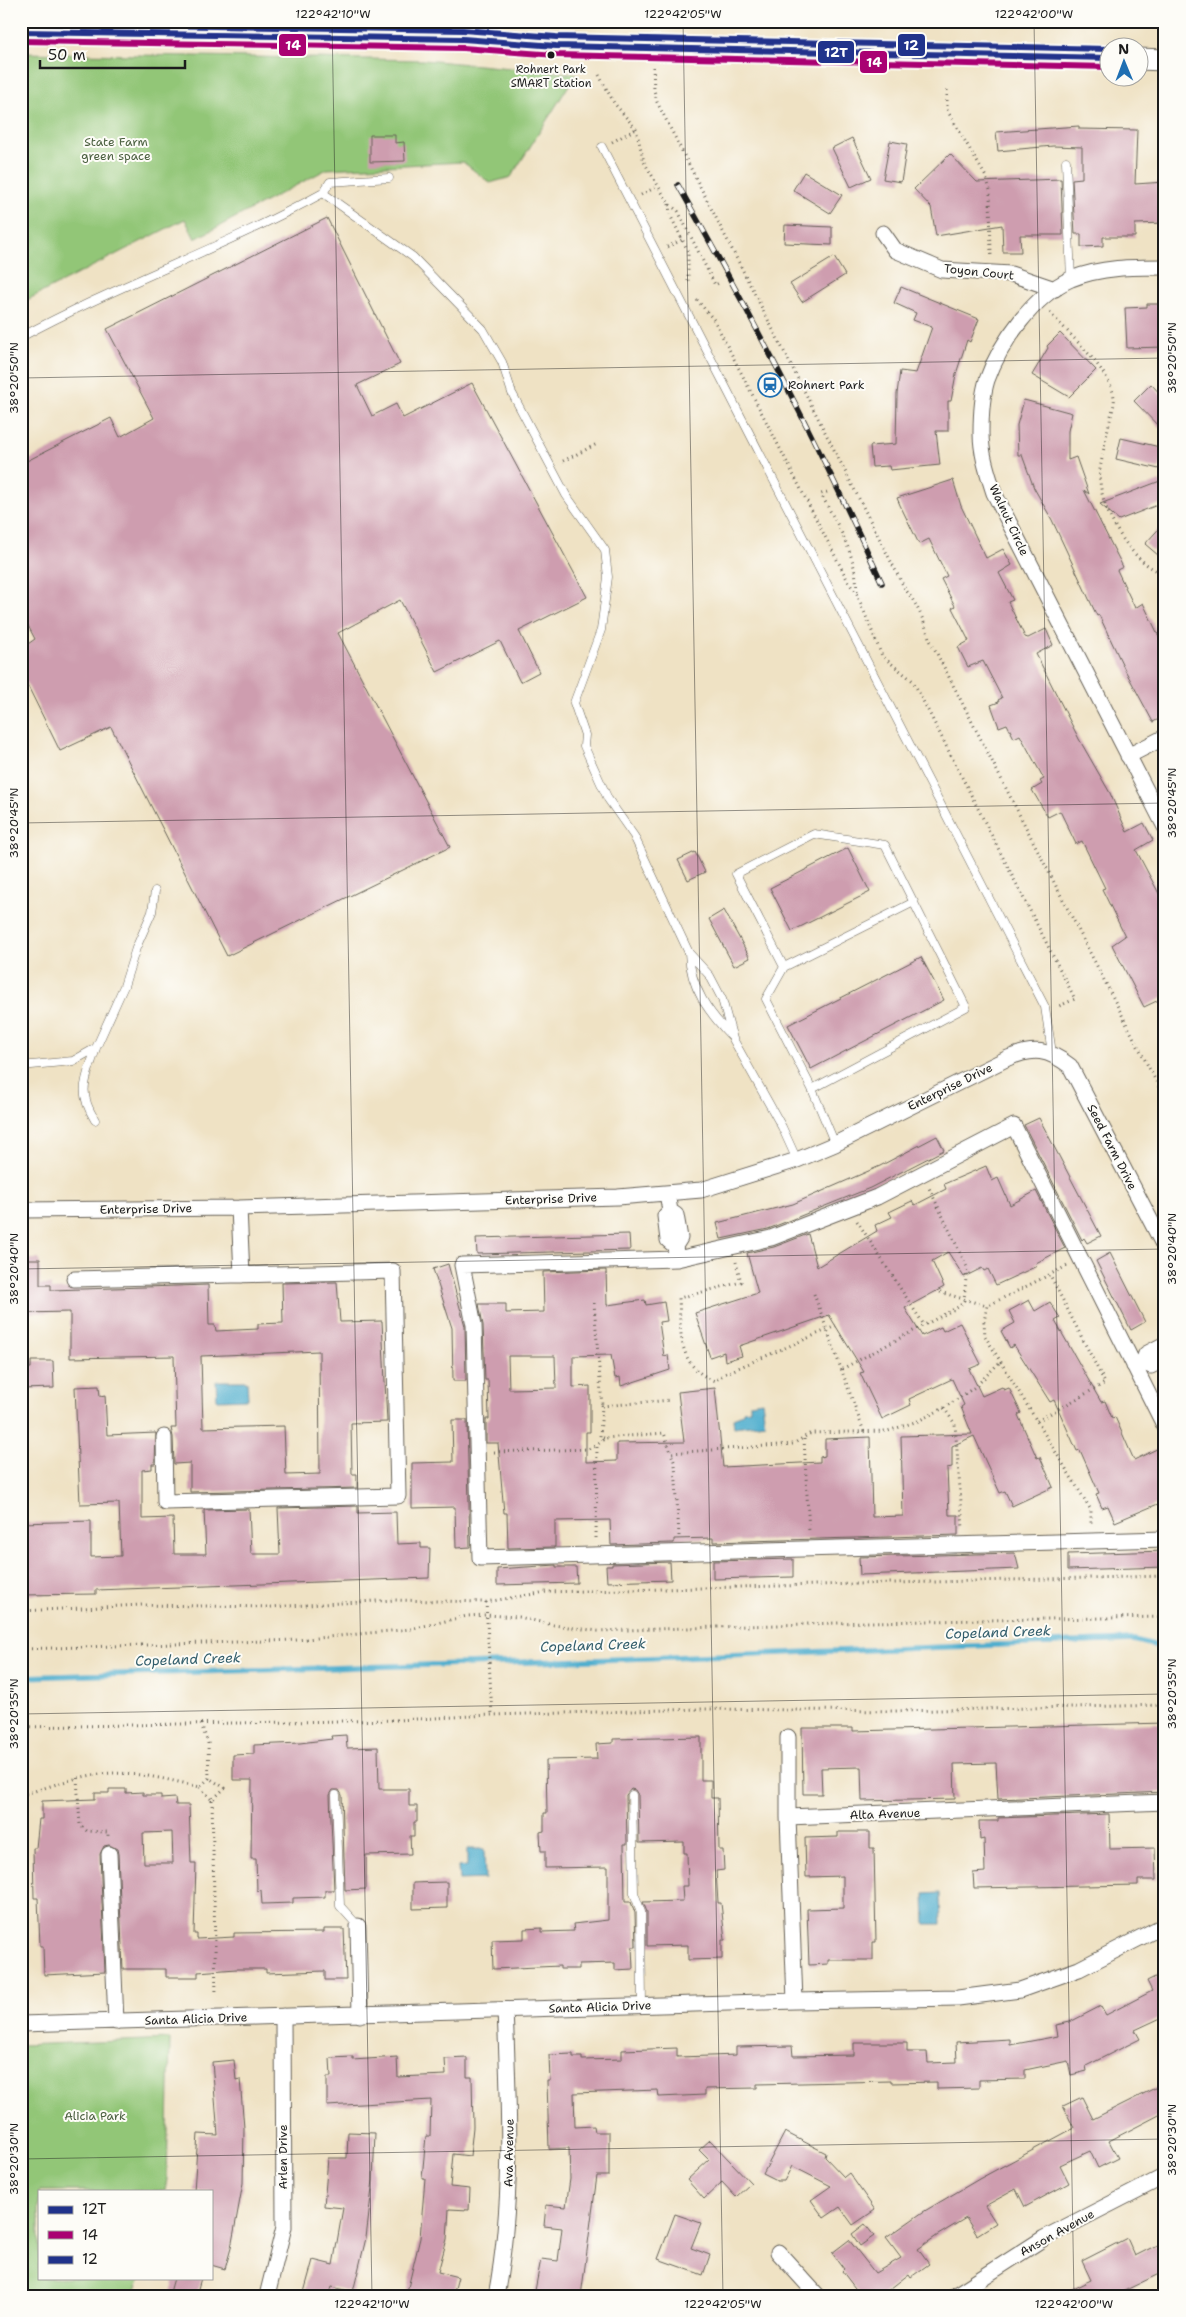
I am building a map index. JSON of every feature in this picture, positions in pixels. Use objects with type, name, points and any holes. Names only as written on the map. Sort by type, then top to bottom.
[{"type":"main road","points":[[21,32],[460,30],[556,46],[1098,58]]},
{"type":"main road","points":[[1148,59],[1165,60]]},
{"type":"street","name":"Toyon Court","points":[[883,233],[894,250],[942,270],[1011,274],[1055,289]]},
{"type":"street","name":"Walnut Circle","points":[[1165,267],[1111,268],[1070,279],[1027,312],[1010,336],[987,382],[981,434],[984,460],[994,493],[1165,827]]},
{"type":"street","points":[[1128,756],[1165,737]]},
{"type":"street","name":"Enterprise Drive","points":[[21,1210],[239,1208],[618,1197],[701,1190],[797,1160],[835,1144],[1017,1054],[1034,1051],[1052,1053]]},
{"type":"street","name":"Seed Farm Drive","points":[[1052,1053],[1070,1066],[1165,1248]]},
{"type":"street","points":[[1165,1427],[1138,1364],[1081,1259],[1014,1126],[877,1197],[771,1238],[732,1246],[676,1252],[462,1265],[474,1325],[480,1558],[1165,1539]]},
{"type":"street","points":[[667,1193],[670,1211],[676,1215],[680,1238],[676,1252]]},
{"type":"street","points":[[239,1208],[242,1275]]},
{"type":"street","points":[[74,1279],[392,1271],[398,1496],[165,1502],[164,1437]]},
{"type":"street","points":[[1138,1364],[1146,1354],[1165,1344]]},
{"type":"street","points":[[1138,1364],[1151,1366],[1165,1359]]},
{"type":"street","points":[[788,1737],[788,1817],[795,2001]]},
{"type":"street","name":"Alta Avenue","points":[[788,1817],[1165,1802]]},
{"type":"street","points":[[109,1854],[116,2022]]},
{"type":"street","name":"Santa Alicia Drive","points":[[21,2024],[795,2001],[958,1998],[1020,1990],[1079,1969],[1165,1925]]},
{"type":"street","points":[[358,1926],[360,2015]]},
{"type":"street","name":"Ava Avenue","points":[[496,2296],[508,2190],[510,2124],[505,2010]]},
{"type":"street","name":"Arlen Drive","points":[[267,2296],[284,2227],[282,2016]]},
{"type":"street","name":"Anson Avenue","points":[[954,2296],[1044,2238],[1165,2176]]},
{"type":"street","points":[[778,2252],[818,2296]]},
{"type":"lane","points":[[602,147],[1045,1008],[1052,1053]]},
{"type":"lane","points":[[1066,161],[1070,279]]},
{"type":"lane","points":[[21,337],[102,295],[182,262],[275,220],[323,193],[330,182],[389,178]]},
{"type":"lane","points":[[323,193],[414,257],[483,329],[502,362],[512,393],[551,467],[587,527],[605,550],[608,577],[601,630],[574,703],[585,735],[584,746],[608,799],[634,836],[689,953],[710,976],[722,999],[734,1039]]},
{"type":"lane","points":[[784,968],[736,874],[814,834],[885,845],[966,1007],[812,1088]]},
{"type":"lane","points":[[95,1120],[83,1096],[84,1080],[124,986],[136,948],[152,912],[155,891]]},
{"type":"lane","points":[[835,1144],[812,1088],[766,999],[784,968],[914,902]]},
{"type":"lane","points":[[689,953],[689,972],[705,1005],[734,1039],[782,1127],[797,1160]]},
{"type":"lane","points":[[21,1066],[73,1061],[96,1048]]},
{"type":"lane","points":[[336,1795],[340,1906],[358,1926]]},
{"type":"lane","points":[[632,1795],[634,1893],[641,1912],[642,2006]]},
{"type":"path","points":[[653,72],[657,102],[896,571],[915,601],[929,638],[1165,1098]]},
{"type":"path","points":[[599,75],[614,103],[636,130],[644,162],[669,204],[678,212],[715,285],[719,283]]},
{"type":"path","points":[[947,90],[947,110],[986,177],[990,190],[991,273]]},
{"type":"path","points":[[602,147],[636,130]]},
{"type":"path","points":[[630,200],[658,186]]},
{"type":"path","points":[[669,204],[670,215],[688,251],[688,286]]},
{"type":"path","points":[[694,296],[714,320],[848,583],[857,594],[882,656],[913,681],[1075,999],[1059,1006]]},
{"type":"path","points":[[1040,301],[1110,382],[1114,398],[1100,472],[1102,494],[1111,521],[1129,548],[1157,572],[1165,574]]},
{"type":"path","points":[[551,467],[597,444]]},
{"type":"path","points":[[827,492],[821,494],[852,553],[857,580],[857,594]]},
{"type":"path","points":[[842,1369],[960,1306],[964,1300],[967,1267],[922,1174]]},
{"type":"path","points":[[849,1208],[924,1326]]},
{"type":"path","points":[[732,1246],[741,1282],[679,1298],[684,1354],[695,1370],[715,1381],[724,1374],[836,1326]]},
{"type":"path","points":[[940,1292],[987,1306],[1081,1259]]},
{"type":"path","points":[[1037,1421],[1105,1383],[1050,1274]]},
{"type":"path","points":[[814,1294],[864,1432]]},
{"type":"path","points":[[594,1303],[602,1406],[600,1437],[664,1433],[675,1464],[680,1553]]},
{"type":"path","points":[[987,1306],[984,1322],[985,1336],[1091,1510],[1091,1541]]},
{"type":"path","points":[[671,1453],[793,1444],[811,1433],[888,1431],[918,1422],[944,1408],[976,1387],[1001,1361]]},
{"type":"path","points":[[602,1406],[671,1400]]},
{"type":"path","points":[[944,1408],[955,1424],[965,1545]]},
{"type":"path","points":[[478,1453],[588,1449],[597,1445],[605,1438]]},
{"type":"path","points":[[804,1438],[810,1549]]},
{"type":"path","points":[[596,1555],[597,1445]]},
{"type":"path","points":[[21,1611],[142,1605],[270,1607],[394,1600],[486,1602],[546,1592],[1165,1576]]},
{"type":"path","points":[[486,1602],[492,1715]]},
{"type":"path","points":[[21,1649],[296,1640],[411,1630],[467,1616],[486,1615],[519,1617],[553,1625],[598,1631],[876,1622],[1165,1617]]},
{"type":"path","points":[[21,1727],[396,1720],[492,1715],[701,1709],[895,1712],[1165,1705]]},
{"type":"path","points":[[200,1787],[209,1778],[208,1743],[201,1724]]},
{"type":"path","points":[[21,1795],[77,1778],[102,1773],[160,1778],[200,1787],[212,1800],[216,1995]]},
{"type":"path","points":[[77,1778],[80,1825],[87,1831],[108,1832],[109,1854]]},
{"type":"path","points":[[209,1778],[225,1788],[212,1800]]},
{"type":"green space","name":"State Farm green space","points":[[21,53],[424,60],[576,74],[511,177],[490,183],[463,162],[327,169],[195,239],[185,219],[21,303]]},
{"type":"green space","name":"Alicia Park","points":[[170,2039],[165,2190],[38,2190],[38,2280],[140,2280],[133,2296],[21,2296],[21,2045]]},
{"type":"water","points":[[216,1381],[247,1381],[248,1399],[217,1400]]},
{"type":"water","points":[[762,1401],[765,1423],[734,1427],[733,1418],[743,1414],[743,1411],[750,1410],[750,1403]]},
{"type":"water","points":[[467,1849],[484,1849],[485,1879],[459,1880],[458,1867],[467,1866]]},
{"type":"water","points":[[940,1893],[941,1924],[925,1924],[924,1894]]},
{"type":"building","points":[[1079,126],[1079,129],[1137,130],[1135,184],[1165,182],[1165,223],[1135,224],[1135,237],[1103,237],[1103,246],[1081,247],[1081,234],[1075,234],[1072,179],[1082,178],[1082,147],[1053,146],[998,151],[996,132]]},
{"type":"building","points":[[370,135],[395,135],[395,143],[404,142],[405,161],[370,162]]},
{"type":"building","points":[[852,138],[871,178],[851,187],[832,148]]},
{"type":"building","points":[[890,141],[907,144],[901,182],[883,179]]},
{"type":"building","points":[[950,154],[977,182],[1061,179],[1063,235],[1020,235],[1021,252],[1003,252],[1002,225],[936,236],[931,207],[914,189]]},
{"type":"building","points":[[804,172],[842,195],[830,213],[793,190]]},
{"type":"building","points":[[327,218],[400,364],[357,385],[372,416],[396,404],[403,418],[472,383],[587,597],[519,631],[539,672],[520,682],[500,641],[437,672],[400,600],[338,633],[450,847],[227,956],[111,727],[60,751],[21,672],[21,649],[35,639],[21,612],[21,464],[111,418],[120,437],[154,418],[107,329]]},
{"type":"building","points":[[785,225],[832,227],[832,245],[784,243]]},
{"type":"building","points":[[834,257],[845,275],[802,302],[790,284]]},
{"type":"building","points":[[901,287],[979,319],[970,342],[967,340],[956,374],[951,401],[948,401],[948,431],[936,431],[940,465],[890,470],[889,466],[872,467],[870,446],[896,444],[897,394],[900,371],[916,373],[932,327],[913,320],[916,313],[894,303]]},
{"type":"building","points":[[1147,304],[1165,304],[1165,347],[1127,348],[1125,308],[1147,307]]},
{"type":"building","points":[[1060,333],[1096,370],[1069,397],[1032,375],[1048,348],[1047,346]]},
{"type":"building","points":[[1151,384],[1165,399],[1165,433],[1134,401]]},
{"type":"building","points":[[1024,400],[1072,413],[1068,431],[1068,460],[1076,457],[1089,494],[1084,490],[1123,567],[1117,570],[1135,608],[1143,603],[1165,649],[1165,716],[1153,722],[1125,670],[1099,615],[1097,616],[1052,520],[1034,488],[1022,455],[1018,455],[1017,425]]},
{"type":"building","points":[[1121,438],[1164,448],[1159,469],[1116,459]]},
{"type":"building","points":[[953,480],[961,506],[986,558],[1003,549],[1012,565],[999,573],[1013,600],[1008,602],[1025,637],[1028,638],[1046,629],[1053,645],[1036,654],[1079,739],[1110,793],[1127,832],[1144,823],[1153,840],[1136,850],[1165,905],[1165,997],[1144,1007],[1112,945],[1125,936],[1102,889],[1105,888],[1082,841],[1076,844],[1060,811],[1048,817],[1032,790],[1042,784],[1040,781],[1044,779],[1020,735],[1014,738],[1007,724],[999,727],[991,705],[999,702],[998,700],[1002,698],[983,661],[968,667],[958,647],[969,641],[952,608],[955,606],[941,579],[947,576],[929,539],[919,544],[897,498]]},
{"type":"building","points":[[1160,481],[1165,493],[1165,502],[1119,520],[1100,504]]},
{"type":"building","points":[[1165,522],[1165,561],[1145,544]]},
{"type":"building","points":[[848,848],[870,892],[792,931],[770,888]]},
{"type":"building","points":[[695,852],[705,872],[688,880],[678,860]]},
{"type":"building","points":[[724,910],[750,958],[734,966],[709,919]]},
{"type":"building","points":[[921,957],[944,1000],[811,1069],[788,1025]]},
{"type":"building","points":[[1039,1118],[1101,1236],[1087,1243],[1084,1238],[1082,1240],[1024,1125]]},
{"type":"building","points":[[937,1136],[944,1150],[870,1188],[768,1229],[721,1239],[717,1223],[793,1204],[880,1166]]},
{"type":"building","points":[[986,1166],[992,1181],[998,1178],[1010,1205],[1036,1191],[1065,1248],[1036,1263],[1037,1266],[996,1285],[988,1269],[984,1271],[982,1268],[964,1277],[948,1252],[932,1261],[944,1287],[905,1308],[922,1336],[941,1327],[943,1331],[960,1323],[981,1364],[969,1369],[982,1396],[1002,1387],[1004,1390],[1009,1388],[1021,1413],[1018,1415],[1037,1458],[1040,1457],[1053,1487],[1012,1506],[1005,1491],[1000,1493],[974,1436],[952,1446],[952,1467],[947,1468],[949,1515],[958,1515],[958,1535],[713,1542],[713,1538],[674,1539],[674,1543],[611,1545],[610,1520],[555,1521],[555,1547],[508,1548],[507,1513],[504,1513],[498,1443],[486,1443],[486,1419],[489,1419],[488,1380],[485,1380],[483,1325],[479,1304],[506,1304],[506,1313],[544,1312],[543,1272],[606,1270],[607,1305],[645,1300],[646,1305],[664,1302],[667,1321],[659,1322],[664,1356],[668,1355],[670,1370],[621,1386],[620,1377],[615,1378],[611,1355],[573,1356],[573,1387],[590,1386],[590,1432],[586,1432],[586,1462],[617,1461],[617,1443],[684,1442],[678,1392],[715,1388],[723,1467],[820,1462],[820,1457],[825,1456],[825,1439],[870,1437],[872,1517],[903,1516],[901,1436],[972,1434],[961,1407],[964,1405],[952,1379],[909,1399],[911,1405],[882,1419],[860,1373],[864,1372],[829,1315],[739,1346],[742,1356],[725,1361],[724,1352],[710,1357],[695,1313],[758,1293],[747,1253],[774,1247],[808,1234],[817,1267],[877,1231],[875,1225],[892,1217],[889,1212],[912,1201],[915,1205],[946,1189],[944,1184]],"holes":[[[508,1356],[555,1356],[556,1388],[509,1389]]]},
{"type":"building","points":[[629,1234],[630,1250],[477,1254],[476,1238]]},
{"type":"building","points":[[1110,1253],[1145,1322],[1131,1330],[1096,1261]]},
{"type":"building","points":[[21,1259],[40,1259],[40,1285],[51,1285],[51,1290],[208,1285],[209,1325],[215,1325],[216,1331],[258,1329],[258,1324],[283,1323],[282,1283],[337,1282],[340,1322],[382,1321],[387,1422],[351,1423],[352,1474],[357,1474],[357,1488],[190,1492],[190,1463],[174,1464],[171,1428],[176,1428],[174,1356],[70,1358],[70,1312],[21,1313]],"holes":[[[319,1351],[320,1474],[286,1475],[284,1426],[203,1428],[201,1356]]]},
{"type":"building","points":[[448,1264],[465,1326],[466,1381],[453,1381],[452,1328],[433,1269]]},
{"type":"building","points":[[1029,1300],[1035,1311],[1050,1302],[1060,1318],[1055,1321],[1101,1402],[1105,1401],[1112,1418],[1115,1417],[1134,1460],[1165,1445],[1165,1501],[1115,1522],[1108,1506],[1102,1508],[1096,1494],[1099,1493],[1080,1450],[1077,1451],[1054,1400],[1050,1402],[1014,1345],[1010,1348],[1001,1331],[1015,1323],[1009,1311]]},
{"type":"building","points":[[31,1361],[53,1361],[54,1388],[21,1389],[21,1368],[31,1368]]},
{"type":"building","points":[[99,1386],[100,1396],[105,1395],[107,1435],[156,1433],[155,1464],[152,1464],[152,1469],[142,1470],[142,1519],[173,1518],[174,1554],[206,1554],[204,1510],[249,1509],[251,1554],[280,1554],[278,1508],[358,1506],[358,1513],[396,1512],[397,1544],[421,1543],[421,1548],[430,1548],[429,1578],[96,1590],[96,1594],[21,1595],[21,1523],[91,1521],[91,1557],[121,1556],[119,1503],[80,1504],[75,1387]]},
{"type":"building","points":[[452,1420],[467,1420],[470,1547],[456,1548],[455,1507],[412,1508],[412,1463],[453,1462]]},
{"type":"building","points":[[1165,1551],[1165,1567],[1068,1570],[1068,1554]]},
{"type":"building","points":[[1015,1553],[1019,1569],[860,1575],[859,1557]]},
{"type":"building","points":[[793,1559],[793,1577],[713,1579],[713,1561]]},
{"type":"building","points":[[670,1562],[671,1580],[607,1582],[606,1566],[612,1566],[612,1564]]},
{"type":"building","points":[[556,1565],[556,1567],[576,1567],[577,1583],[497,1585],[497,1569]]},
{"type":"building","points":[[1165,1723],[1165,1792],[998,1799],[996,1763],[954,1764],[955,1799],[862,1801],[861,1767],[821,1768],[822,1794],[803,1794],[802,1728],[853,1728],[853,1731]]},
{"type":"building","points":[[346,1735],[347,1748],[378,1747],[379,1789],[409,1789],[409,1806],[417,1806],[417,1822],[414,1822],[414,1836],[410,1836],[411,1854],[366,1855],[366,1889],[345,1890],[342,1795],[339,1790],[333,1790],[330,1795],[334,1890],[325,1890],[325,1897],[293,1898],[293,1903],[262,1904],[261,1890],[257,1891],[256,1859],[251,1859],[252,1780],[233,1780],[233,1755],[254,1754],[254,1745],[300,1743],[332,1739],[331,1736]]},
{"type":"building","points":[[701,1737],[701,1780],[711,1780],[711,1798],[718,1798],[719,1850],[723,1850],[724,1870],[716,1871],[718,1903],[721,1903],[725,1940],[722,1940],[722,1959],[688,1960],[688,1945],[647,1946],[647,1912],[643,1902],[683,1901],[682,1886],[688,1886],[687,1853],[684,1853],[684,1842],[639,1843],[638,1795],[635,1790],[631,1789],[626,1795],[627,1844],[624,1844],[625,1902],[631,1902],[635,1913],[636,1947],[632,1947],[633,1969],[615,1970],[615,1963],[579,1964],[579,1969],[560,1969],[560,1966],[493,1969],[492,1940],[524,1939],[524,1929],[542,1928],[542,1932],[574,1931],[573,1924],[608,1920],[608,1867],[545,1868],[545,1851],[541,1851],[540,1832],[544,1831],[544,1813],[547,1813],[546,1760],[597,1759],[596,1744],[613,1743],[613,1739]]},
{"type":"building","points":[[109,1789],[126,1789],[126,1793],[143,1792],[143,1795],[161,1795],[161,1799],[175,1798],[176,1805],[189,1805],[191,1863],[196,1863],[194,1934],[197,1934],[197,1939],[234,1937],[234,1933],[324,1932],[324,1929],[344,1929],[346,1980],[325,1980],[325,1971],[266,1973],[266,1969],[236,1969],[198,1972],[198,1977],[166,1977],[166,1969],[123,1969],[118,1854],[117,1849],[109,1845],[104,1846],[100,1854],[105,1972],[44,1975],[43,1946],[40,1946],[38,1898],[34,1898],[33,1848],[36,1848],[39,1819],[42,1819],[42,1801],[95,1799],[95,1793],[109,1793]],"holes":[[[172,1832],[173,1863],[144,1863],[143,1833]]]},
{"type":"building","points":[[1109,1814],[1110,1849],[1155,1848],[1156,1880],[1138,1880],[1138,1885],[974,1888],[973,1873],[985,1872],[984,1839],[980,1840],[979,1821],[998,1821],[998,1818]]},
{"type":"building","points":[[838,1832],[870,1832],[870,1848],[874,1848],[876,1942],[873,1942],[873,1960],[828,1960],[828,1964],[809,1965],[807,1909],[843,1908],[843,1876],[806,1877],[805,1838],[838,1837]]},
{"type":"building","points":[[447,1882],[447,1908],[413,1909],[413,1883]]},
{"type":"building","points":[[1165,1972],[1165,2016],[1135,2030],[1140,2039],[1086,2066],[1087,2071],[1071,2075],[1068,2061],[1025,2070],[1025,2079],[979,2080],[979,2088],[937,2089],[937,2082],[891,2083],[891,2081],[757,2084],[757,2088],[705,2089],[705,2095],[659,2097],[658,2090],[574,2093],[575,2127],[594,2126],[595,2132],[609,2132],[609,2176],[597,2176],[581,2296],[534,2296],[541,2259],[558,2261],[562,2228],[544,2226],[546,2205],[566,2207],[570,2179],[569,2148],[549,2149],[547,2081],[550,2081],[549,2055],[573,2054],[573,2057],[582,2057],[582,2060],[622,2059],[622,2050],[677,2048],[677,2057],[710,2056],[736,2055],[736,2047],[792,2046],[793,2056],[854,2055],[854,2043],[907,2043],[907,2052],[927,2052],[928,2063],[957,2062],[956,2042],[1010,2039],[1010,2045],[1058,2036],[1056,2025],[1070,2022],[1101,2006],[1106,2015],[1152,1991],[1147,1981]]},
{"type":"building","points":[[353,2057],[353,2060],[397,2057],[398,2077],[446,2075],[445,2059],[467,2058],[467,2077],[472,2077],[473,2127],[470,2156],[453,2154],[450,2187],[470,2189],[469,2210],[449,2209],[447,2239],[438,2272],[458,2277],[453,2296],[406,2296],[420,2238],[425,2178],[422,2178],[426,2136],[430,2136],[431,2100],[327,2106],[327,2077],[331,2077],[330,2058]]},
{"type":"building","points":[[234,2060],[236,2080],[240,2079],[244,2128],[243,2183],[231,2248],[225,2269],[212,2265],[212,2190],[194,2190],[198,2134],[218,2135],[212,2062]]},
{"type":"building","points":[[1165,2083],[1165,2112],[1109,2141],[1118,2158],[1098,2168],[1090,2151],[1060,2165],[1069,2183],[1025,2207],[1016,2189],[985,2206],[996,2223],[977,2235],[966,2218],[938,2235],[918,2249],[929,2264],[911,2277],[909,2274],[881,2296],[861,2296],[842,2271],[844,2269],[832,2253],[849,2240],[875,2273],[901,2258],[886,2238],[923,2212],[979,2179],[1074,2128],[1063,2106],[1082,2097],[1093,2119]]},
{"type":"building","points":[[348,2132],[375,2133],[373,2180],[366,2238],[353,2292],[332,2287],[329,2296],[303,2296],[313,2260],[333,2265],[343,2208],[324,2206],[328,2158],[347,2158]]},
{"type":"building","points":[[785,2132],[826,2153],[825,2157],[844,2177],[849,2173],[875,2210],[853,2225],[840,2207],[824,2218],[811,2200],[831,2186],[792,2166],[784,2181],[777,2181],[763,2174]]},
{"type":"building","points":[[710,2140],[751,2183],[736,2197],[722,2182],[704,2199],[687,2180],[709,2160],[699,2150]]},
{"type":"building","points":[[675,2214],[701,2223],[691,2248],[710,2255],[703,2275],[658,2259]]},
{"type":"building","points":[[865,2224],[874,2236],[860,2246],[852,2234]]},
{"type":"building","points":[[1127,2238],[1135,2256],[1165,2241],[1165,2271],[1122,2292],[1124,2296],[1058,2296],[1091,2280],[1082,2261]]},
{"type":"building","points":[[173,2280],[200,2280],[196,2296],[169,2296]]},
{"type":"waterway","name":"Copeland Creek","points":[[21,1677],[564,1661],[1134,1640],[1165,1648]]},
{"type":"railway","points":[[678,185],[784,382],[882,583]]},
{"type":"transit line","name":"12","points":[[21,23],[463,30],[556,37],[1098,49]]},
{"type":"transit line","name":"12T","points":[[21,32],[463,39],[556,46],[1098,58]]},
{"type":"transit line","name":"14","points":[[21,41],[463,48],[556,55],[1098,67]]},
{"type":"place","name":"Rohnert Park SMART Station","points":[[551,55]]},
{"type":"place","name":"Rohnert Park","points":[[770,385]]}]
